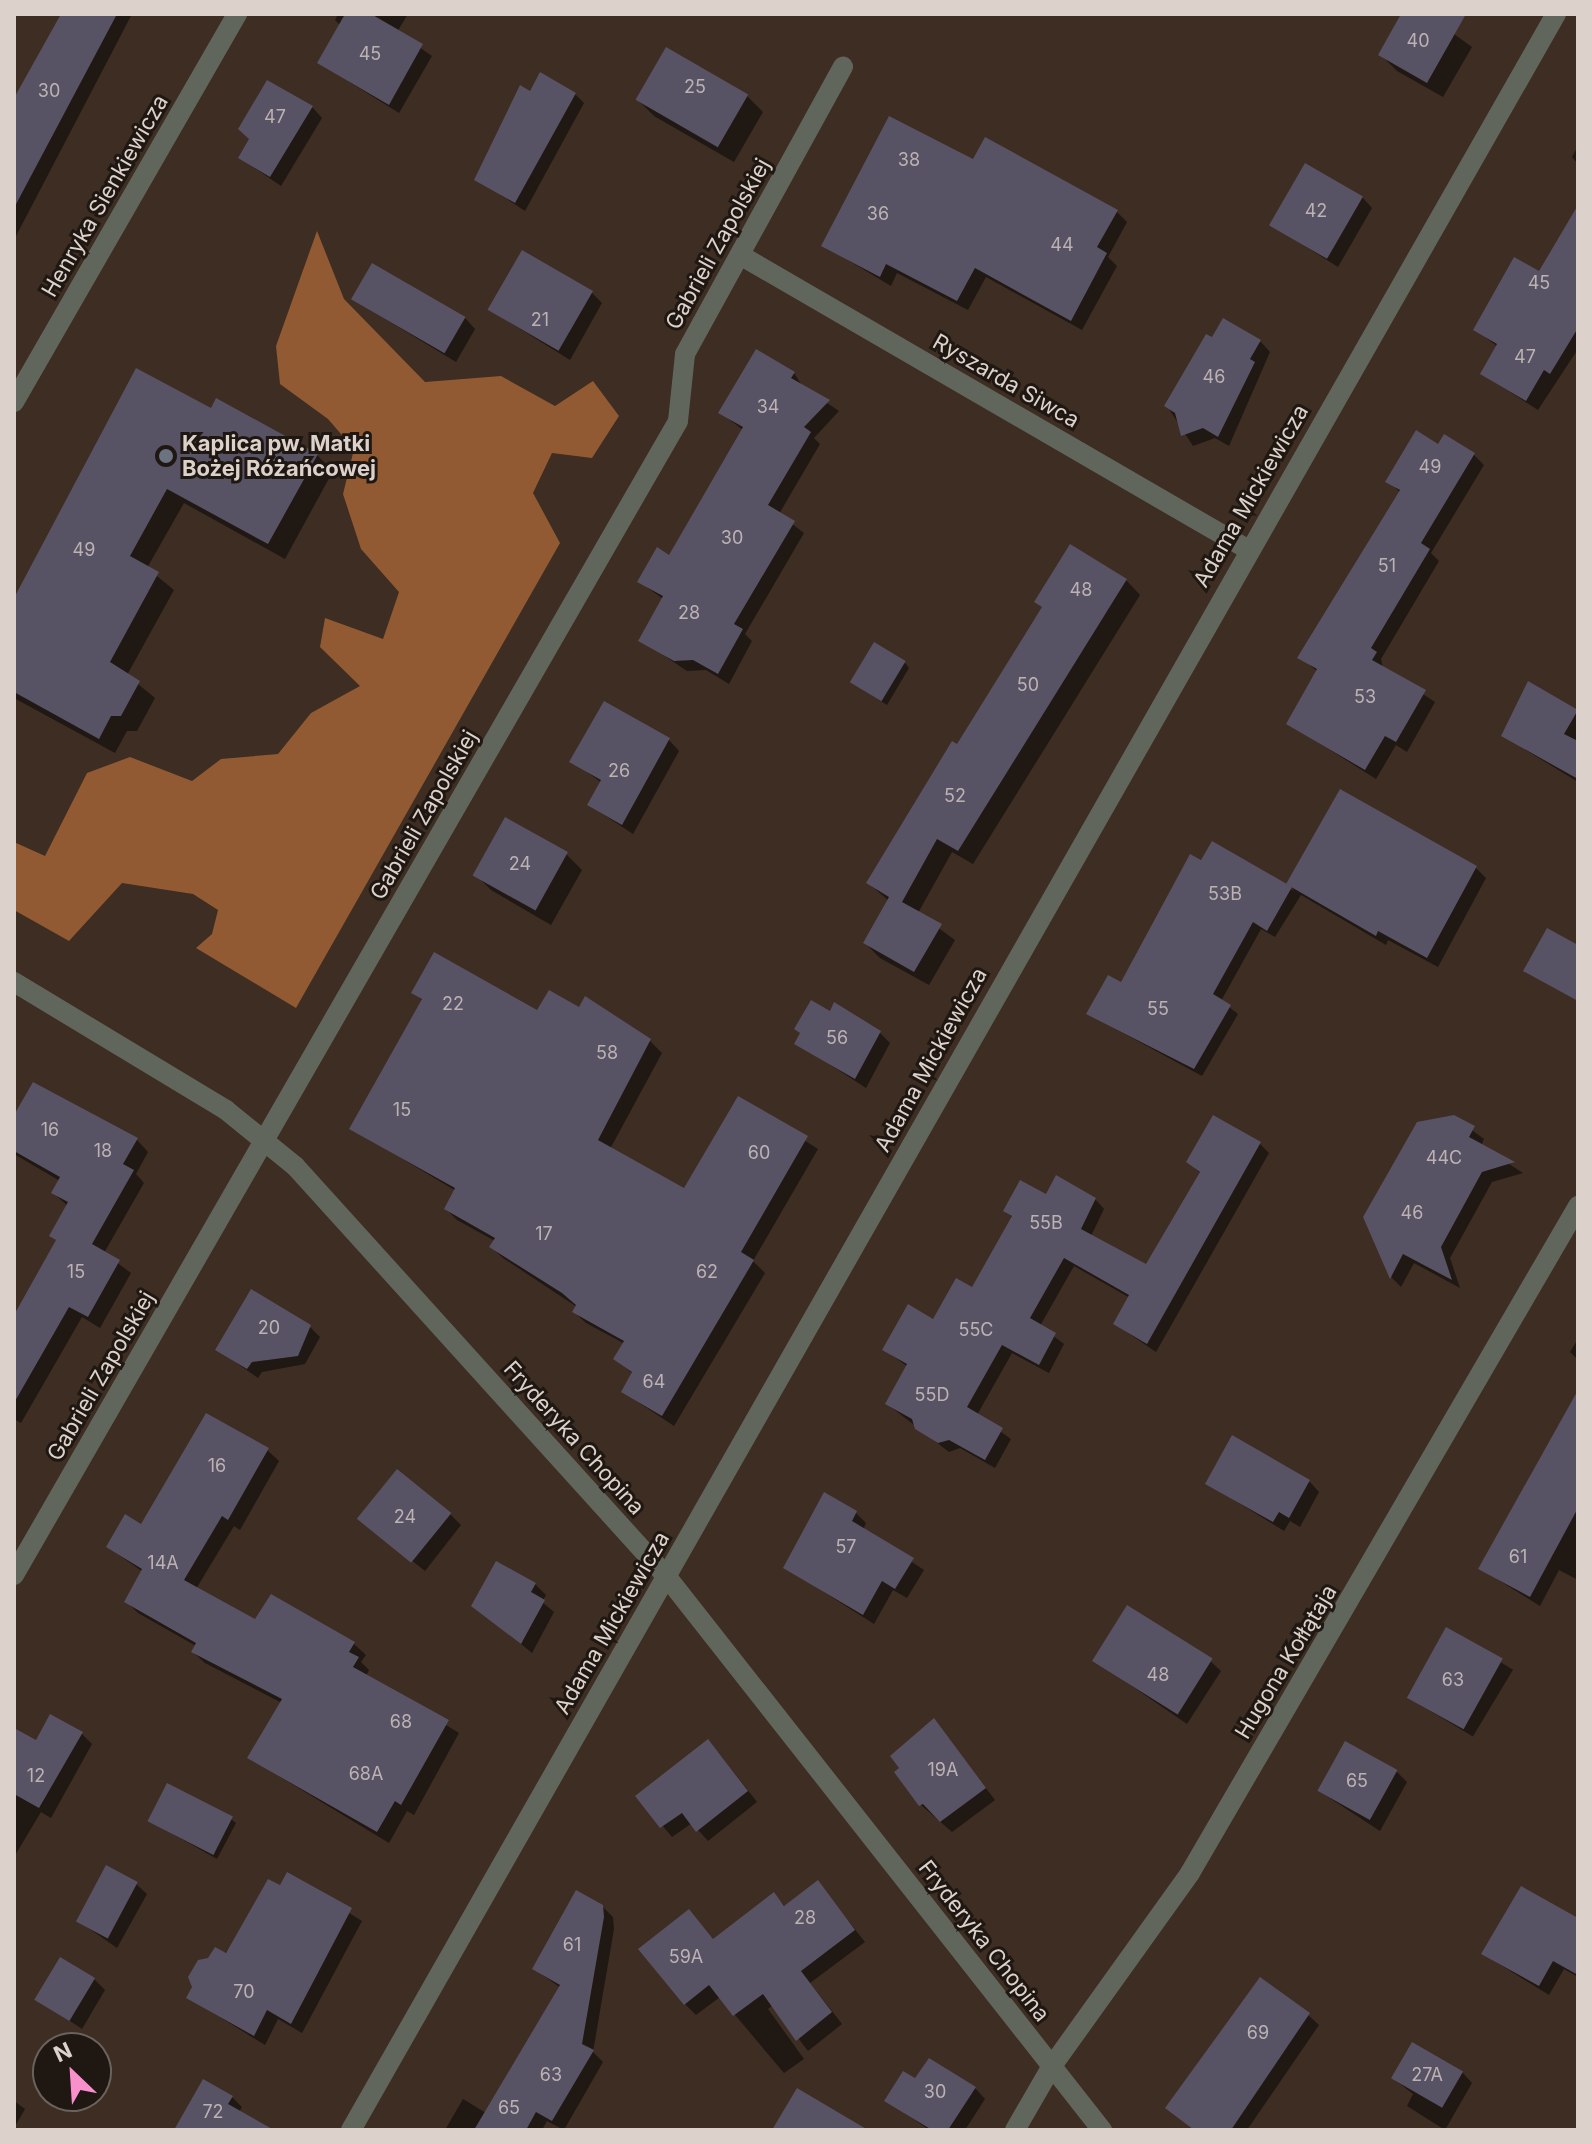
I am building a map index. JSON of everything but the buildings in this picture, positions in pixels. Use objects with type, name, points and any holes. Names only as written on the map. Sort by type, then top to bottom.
[{"type":"street","name":"Henryka Sienkiewicza","points":[[14,402],[237,14]]},
{"type":"street","name":"Adama Mickiewicza","points":[[351,2130],[1247,549],[1556,14]]},
{"type":"street","name":"Gabrieli Zapolskiej","points":[[14,1575],[678,421],[685,354],[843,67]]},
{"type":"street","name":"Ryszarda Siwca","points":[[740,255],[1247,549]]},
{"type":"street","name":"Fryderyka Chopina","points":[[14,982],[226,1110],[295,1166],[667,1577],[1102,2130]]},
{"type":"street","name":"Hugona Kołłątaja","points":[[1015,2130],[1052,2066],[1190,1873],[1578,1206]]},
{"type":"shaded area","points":[[317,231],[344,299],[425,382],[501,376],[555,406],[593,381],[619,416],[592,458],[552,453],[533,493],[560,543],[296,1008],[196,948],[212,934],[218,910],[193,894],[122,883],[69,941],[14,910],[14,842],[45,856],[87,773],[130,757],[192,781],[221,759],[278,754],[311,713],[360,686],[320,647],[325,618],[383,639],[399,592],[361,549],[343,494],[354,449],[328,419],[280,384],[276,346]]},
{"type":"place","name":"Kaplica pw. Matki Bożej Różańcowej","points":[[166,456]]}]
